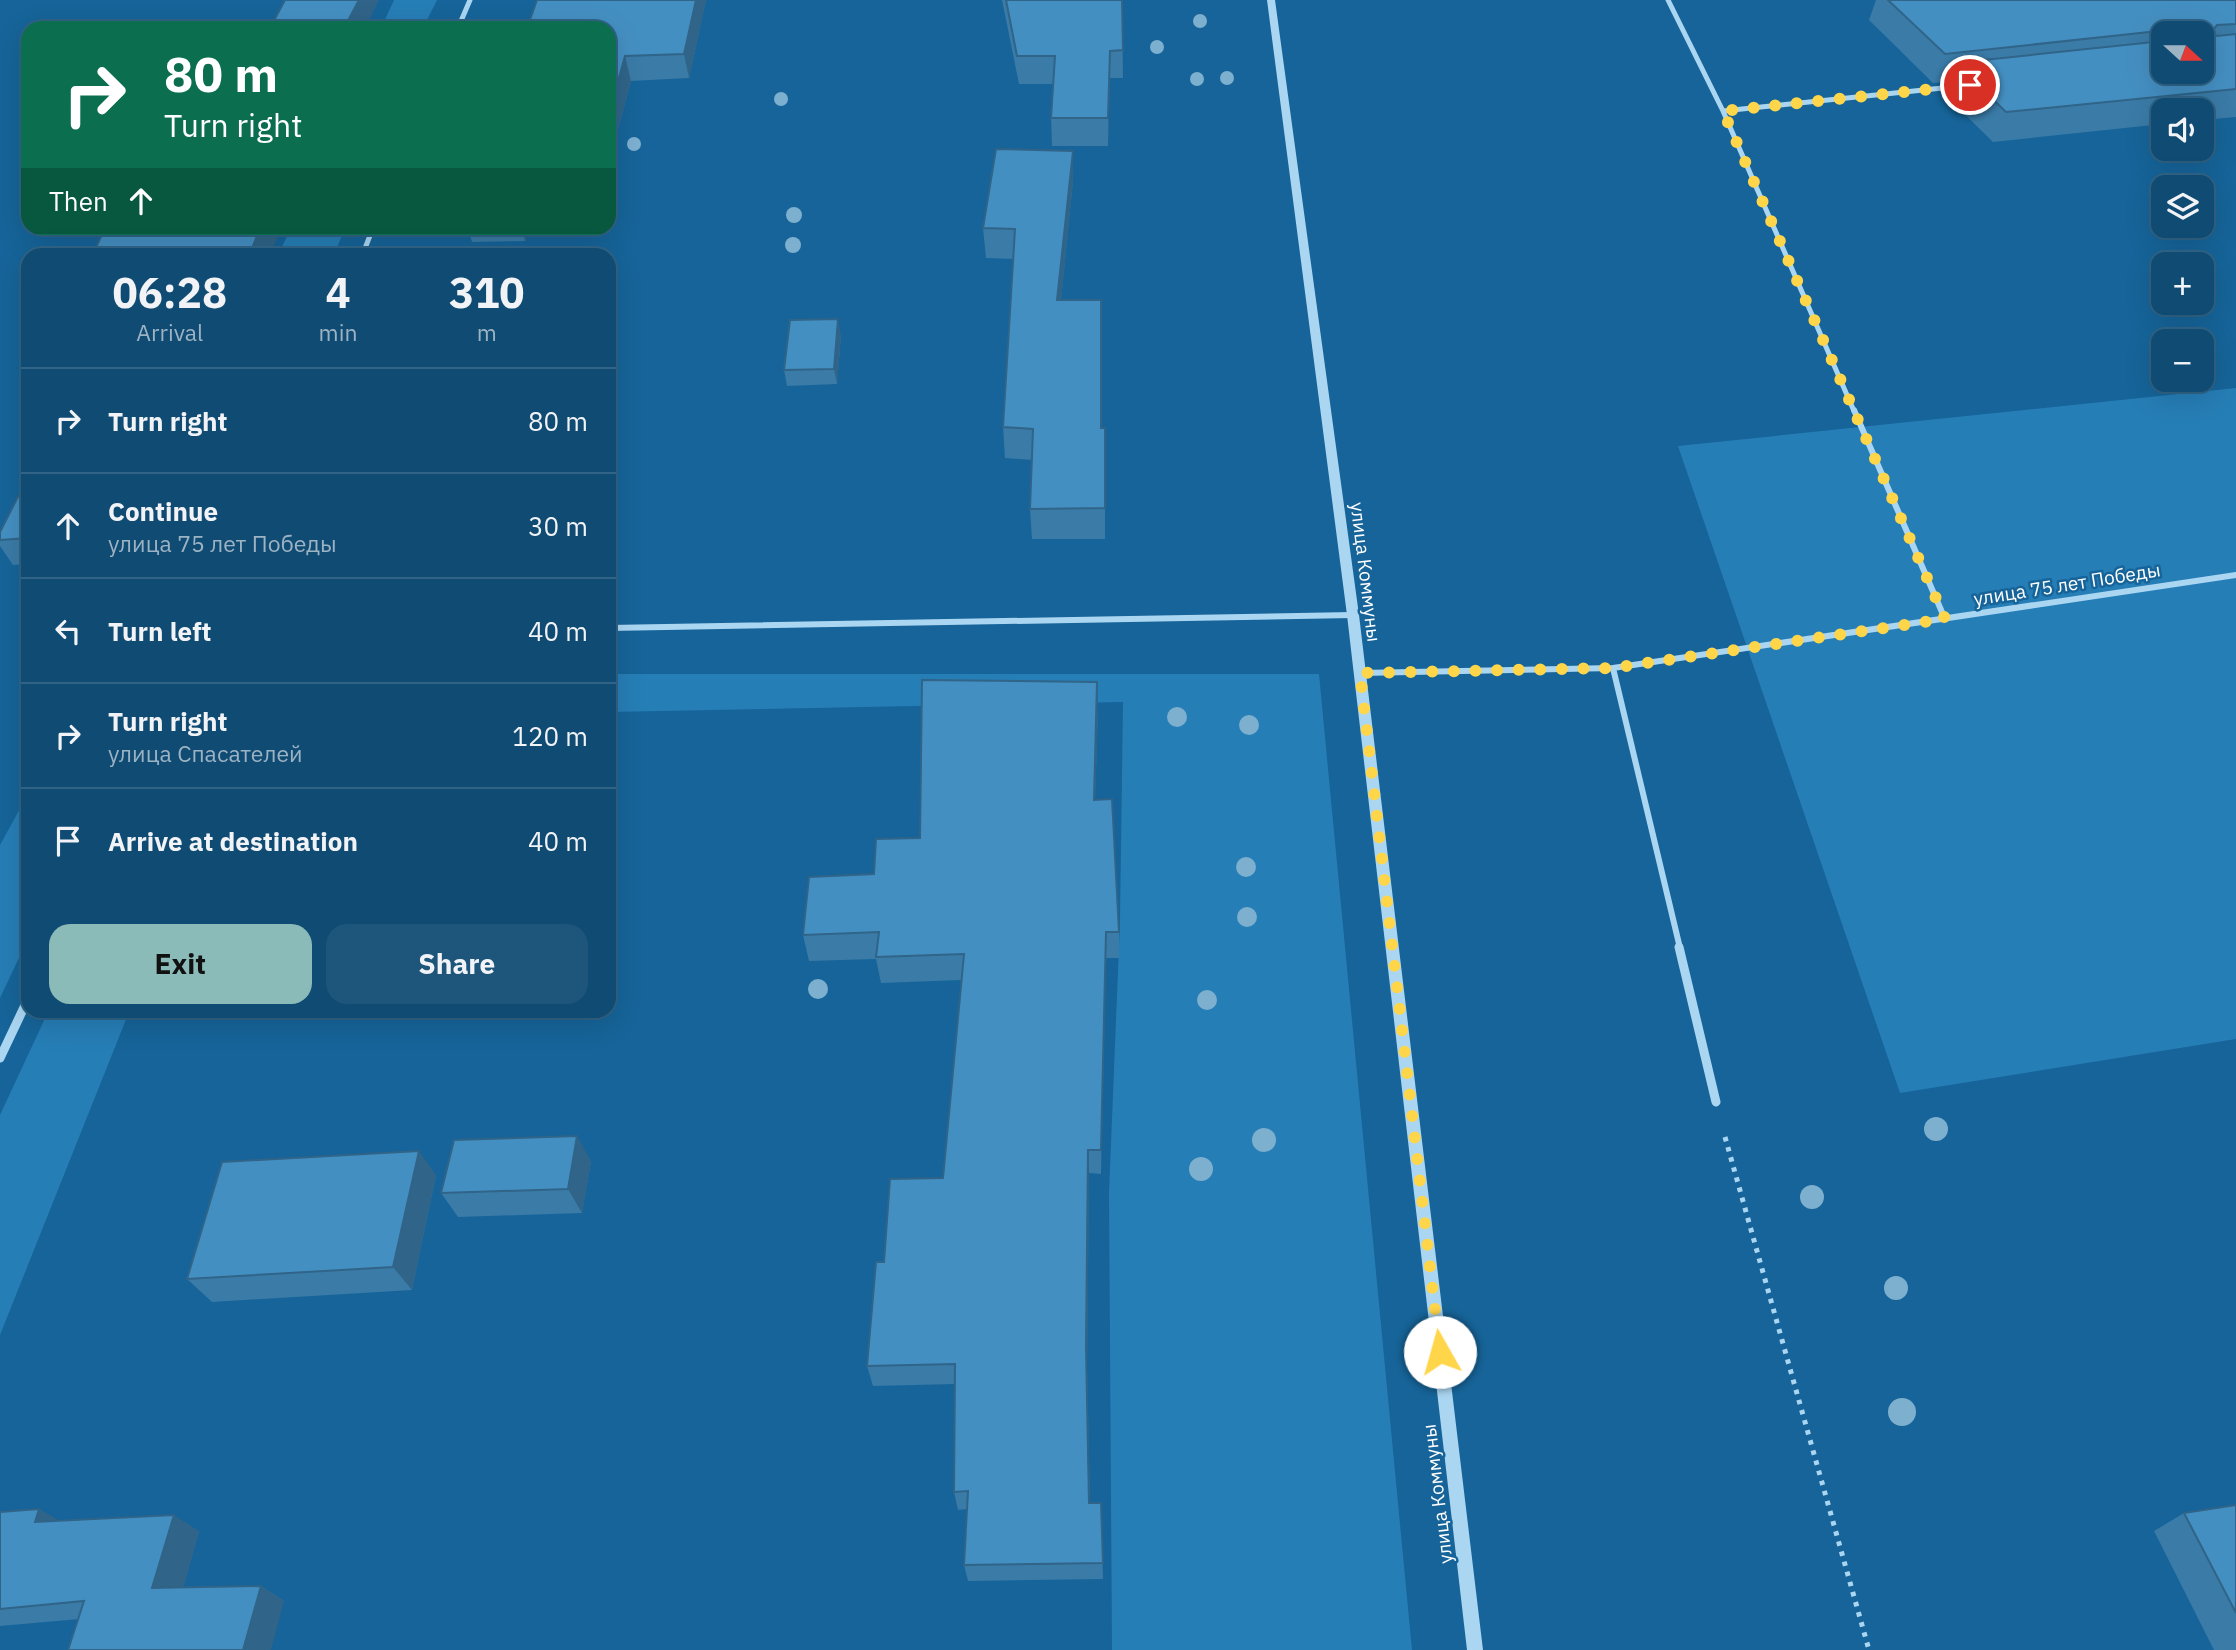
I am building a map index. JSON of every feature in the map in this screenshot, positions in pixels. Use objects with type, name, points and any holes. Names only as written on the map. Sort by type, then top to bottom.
[{"type":"street","points":[[461,21],[470,0]]},
{"type":"street","name":"улица Коммуны","points":[[1271,0],[1353,615],[1475,1650]]},
{"type":"street","points":[[1668,0],[1723,111],[1945,619]]},
{"type":"street","points":[[1723,111],[1957,86]]},
{"type":"street","name":"улица 75 лет Победы","points":[[1360,673],[1613,668],[2236,575]]},
{"type":"street","points":[[616,628],[1353,615]]},
{"type":"street","points":[[1613,668],[1716,1102]]},
{"type":"street","points":[[0,1058],[21,1014]]},
{"type":"path","points":[[1716,1102],[1869,1650]]},
{"type":"shaded area","points":[[394,0],[437,0],[426,21],[384,21]]},
{"type":"shaded area","points":[[288,235],[342,235],[337,248],[281,248]]},
{"type":"shaded area","points":[[2236,388],[2236,1039],[1900,1093],[1678,446]]},
{"type":"shaded area","points":[[616,674],[1319,674],[1412,1650],[1112,1650],[1109,1193],[1120,921],[1123,702],[616,712]]},
{"type":"shaded area","points":[[21,807],[21,954],[0,998],[0,845]]},
{"type":"shaded area","points":[[45,1018],[127,1018],[0,1335],[0,1115]]},
{"type":"building","points":[[285,0],[359,0],[348,21],[274,21]]},
{"type":"building","points":[[537,0],[696,0],[684,54],[625,56],[616,89],[616,21],[530,21]]},
{"type":"building","points":[[1006,0],[1122,0],[1123,50],[1110,51],[1108,118],[1051,118],[1055,56],[1017,56]]},
{"type":"building","points":[[1888,0],[2236,0],[2236,24],[2217,25],[2214,29],[2214,21],[2151,21],[2151,32],[1945,54]]},
{"type":"building","points":[[2214,34],[2217,36],[2236,34],[2236,89],[2006,112],[1955,63],[2151,42],[2151,84],[2214,84]]},
{"type":"building","points":[[996,149],[1073,151],[1057,300],[1101,300],[1101,428],[1105,428],[1105,508],[1030,509],[1033,429],[1003,427],[1015,229],[983,228]]},
{"type":"building","points":[[102,235],[257,235],[252,248],[96,248]]},
{"type":"building","points":[[838,319],[834,369],[784,370],[790,320]]},
{"type":"building","points":[[21,491],[21,538],[0,540],[0,532]]},
{"type":"building","points":[[922,680],[1097,682],[1094,800],[1112,799],[1119,932],[1106,932],[1101,1150],[1088,1150],[1086,1347],[1089,1503],[1101,1503],[1103,1563],[964,1565],[968,1491],[954,1492],[955,1364],[867,1366],[876,1262],[884,1262],[890,1179],[943,1178],[964,954],[876,957],[879,932],[803,935],[809,877],[874,874],[876,839],[920,838]]},
{"type":"building","points":[[577,1136],[568,1189],[441,1193],[454,1140]]},
{"type":"building","points":[[419,1151],[393,1267],[187,1279],[222,1162]]},
{"type":"building","points":[[2236,1505],[2236,1613],[2184,1513]]},
{"type":"building","points":[[39,1509],[35,1522],[174,1515],[152,1588],[261,1586],[243,1650],[68,1650],[84,1601],[0,1609],[0,1512]]},
{"type":"route","points":[[1440,1352],[1360,673],[1613,668],[1945,619],[1723,111],[1970,85]]}]
